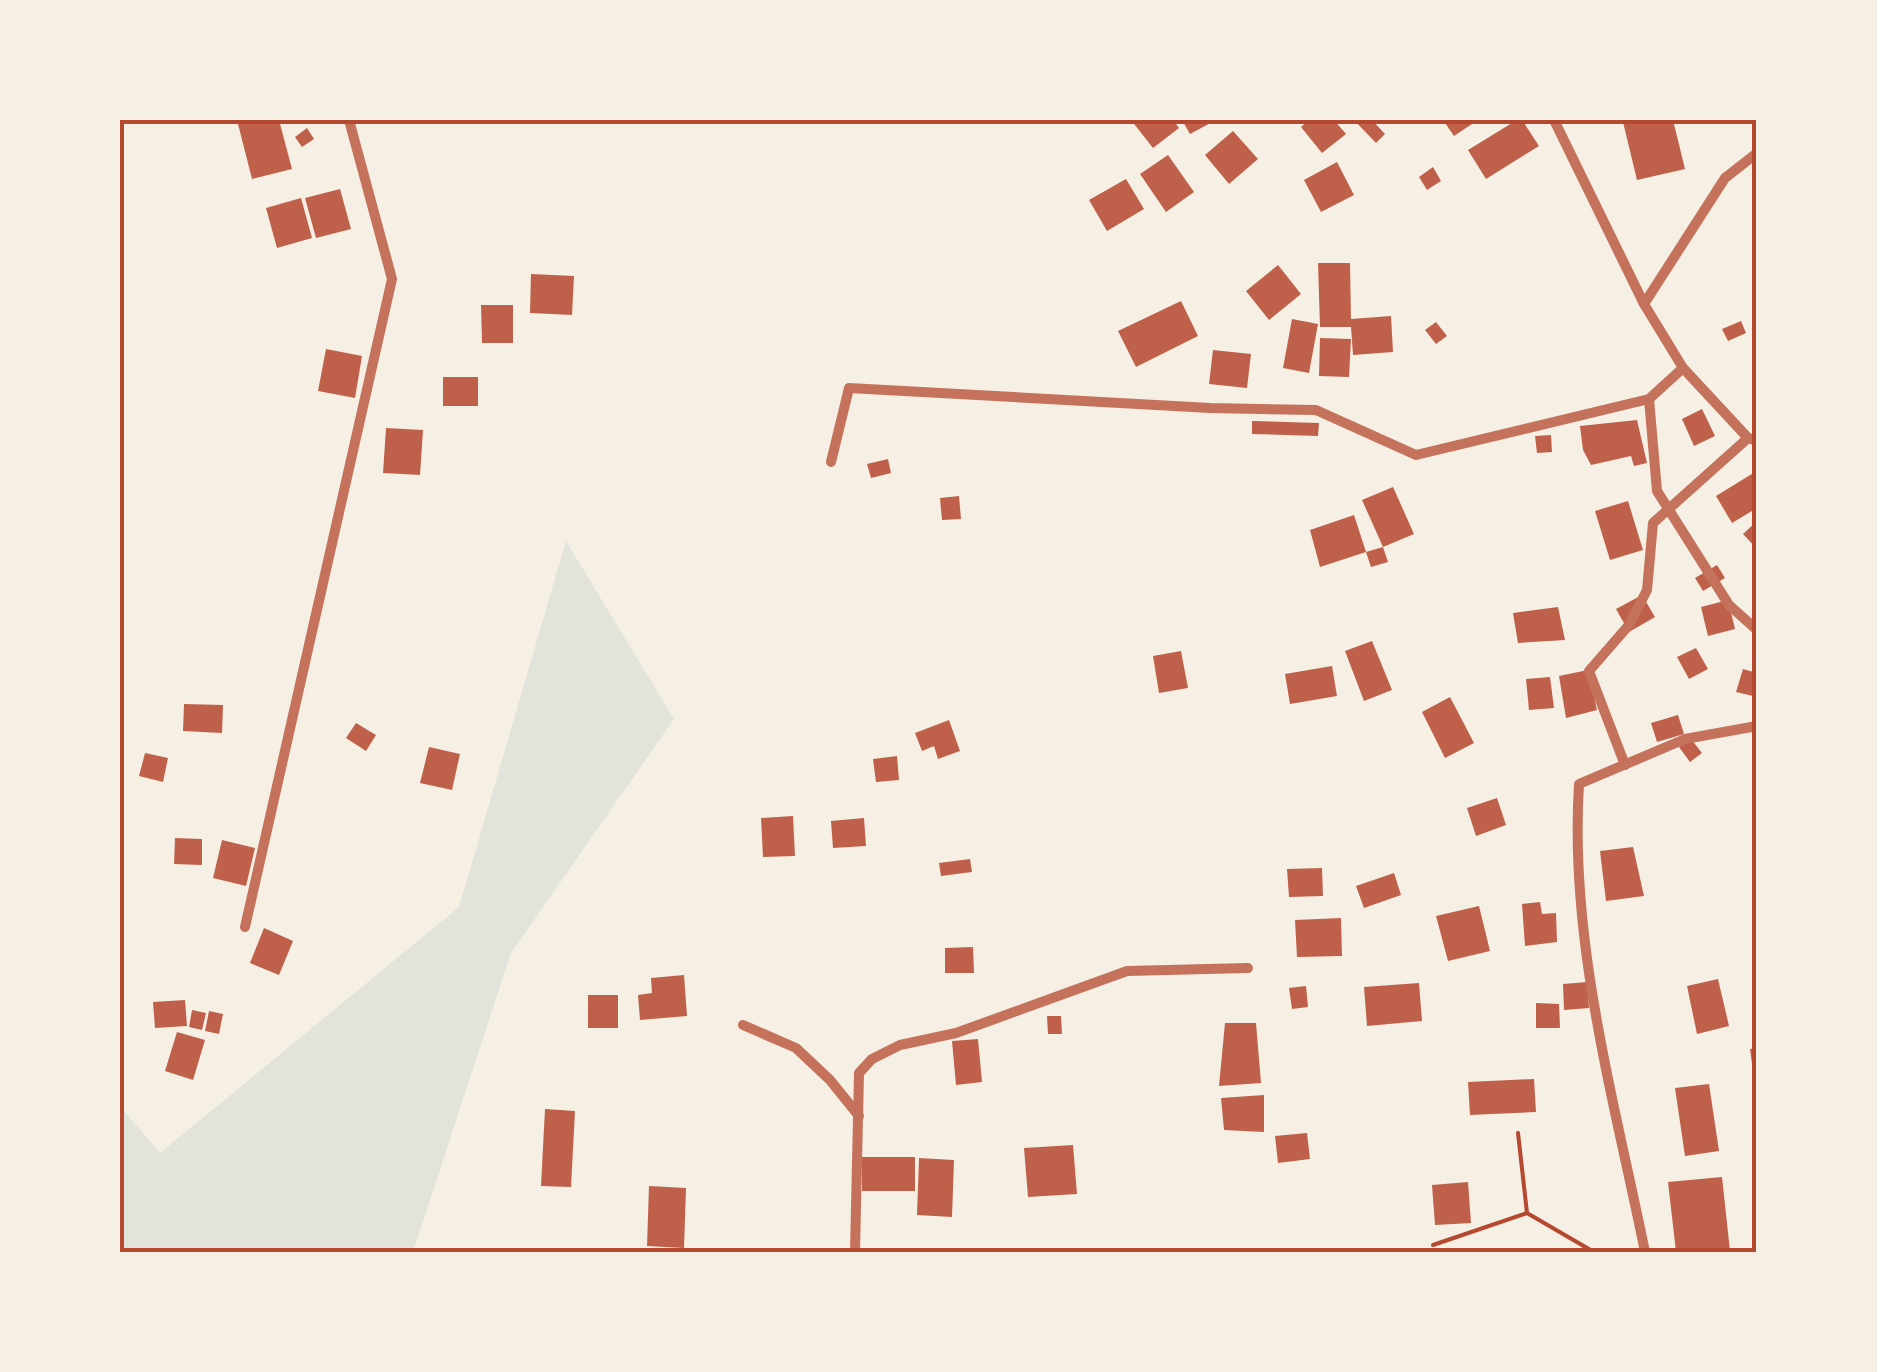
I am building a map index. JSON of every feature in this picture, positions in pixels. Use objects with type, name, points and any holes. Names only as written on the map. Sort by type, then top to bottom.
[{"type":"street","points":[[246,927],[392,279],[349,120]]},
{"type":"street","points":[[1554,120],[1644,304],[1683,368],[1752,440],[1653,523],[1647,590],[1628,625],[1589,671],[1625,764]]},
{"type":"street","points":[[1644,304],[1725,178],[1757,153]]},
{"type":"street","points":[[832,462],[848,388],[1316,410],[1416,454],[1649,399],[1683,368]]},
{"type":"street","points":[[1649,399],[1657,491],[1730,606],[1757,630]]},
{"type":"street","points":[[1644,1252],[1589,974],[1575,837],[1579,784],[1685,740],[1757,726]]},
{"type":"street","points":[[855,1252],[859,1073],[872,1058],[900,1045],[956,1033],[1127,971],[1248,968]]},
{"type":"street","points":[[743,1025],[796,1048],[830,1080],[859,1117]]},
{"type":"path","points":[[1518,1134],[1528,1213]]},
{"type":"path","points":[[1433,1245],[1528,1213],[1594,1252]]},
{"type":"shaded area","points":[[566,541],[674,719],[511,953],[413,1252],[120,1252],[120,1106],[160,1153],[459,907]]},
{"type":"building","points":[[237,120],[279,120],[292,169],[252,179]]},
{"type":"building","points":[[1131,120],[1173,120],[1179,128],[1153,148]]},
{"type":"building","points":[[1182,120],[1216,120],[1190,134]]},
{"type":"building","points":[[1309,120],[1334,120],[1346,134],[1322,153],[1301,127]]},
{"type":"building","points":[[1354,120],[1372,120],[1385,134],[1376,143]]},
{"type":"building","points":[[1443,120],[1469,120],[1472,124],[1454,136]]},
{"type":"building","points":[[1510,120],[1522,120],[1539,146],[1486,179],[1468,150],[1512,123]]},
{"type":"building","points":[[1673,120],[1685,169],[1637,180],[1623,122]]},
{"type":"building","points":[[307,128],[314,139],[302,147],[295,137]]},
{"type":"building","points":[[1233,131],[1258,159],[1229,184],[1205,155]]},
{"type":"building","points":[[1168,155],[1194,192],[1166,212],[1140,174]]},
{"type":"building","points":[[1337,162],[1354,195],[1321,212],[1304,180]]},
{"type":"building","points":[[1433,167],[1441,181],[1427,190],[1419,177]]},
{"type":"building","points":[[1126,179],[1144,209],[1107,231],[1089,200]]},
{"type":"building","points":[[340,189],[351,229],[316,238],[305,198]]},
{"type":"building","points":[[301,198],[312,238],[277,248],[266,208]]},
{"type":"building","points":[[1318,263],[1350,263],[1351,319],[1391,316],[1393,352],[1353,355],[1351,327],[1320,327]]},
{"type":"building","points":[[1278,265],[1301,294],[1269,320],[1246,291]]},
{"type":"building","points":[[531,274],[574,276],[572,315],[530,313]]},
{"type":"building","points":[[1181,301],[1198,336],[1136,367],[1118,331]]},
{"type":"building","points":[[481,305],[513,305],[513,343],[482,343]]},
{"type":"building","points":[[1292,319],[1318,324],[1309,373],[1283,368]]},
{"type":"building","points":[[1741,321],[1746,333],[1728,341],[1722,329]]},
{"type":"building","points":[[1436,322],[1447,336],[1436,344],[1425,330]]},
{"type":"building","points":[[1320,338],[1351,339],[1349,377],[1319,376]]},
{"type":"building","points":[[326,349],[362,356],[355,398],[318,391]]},
{"type":"building","points":[[1213,350],[1251,354],[1247,388],[1209,384]]},
{"type":"building","points":[[443,377],[478,377],[478,406],[443,406]]},
{"type":"building","points":[[1702,409],[1715,436],[1694,446],[1682,419]]},
{"type":"building","points":[[1637,420],[1647,463],[1634,466],[1631,456],[1591,465],[1583,450],[1580,426]]},
{"type":"building","points":[[1252,421],[1319,423],[1318,436],[1252,434]]},
{"type":"building","points":[[386,428],[423,430],[420,475],[383,473]]},
{"type":"building","points":[[1551,435],[1552,452],[1537,453],[1535,436]]},
{"type":"building","points":[[888,459],[891,473],[871,478],[867,464]]},
{"type":"building","points":[[1755,472],[1757,508],[1732,523],[1716,496]]},
{"type":"building","points":[[1393,487],[1414,534],[1383,547],[1362,500]]},
{"type":"building","points":[[959,496],[961,519],[942,520],[940,498]]},
{"type":"building","points":[[1628,501],[1643,550],[1610,560],[1595,511]]},
{"type":"building","points":[[1354,515],[1366,552],[1320,567],[1310,530]]},
{"type":"building","points":[[1757,521],[1757,549],[1743,534]]},
{"type":"building","points":[[1383,547],[1388,562],[1371,567],[1366,552]]},
{"type":"building","points":[[1717,565],[1725,578],[1703,591],[1695,578]]},
{"type":"building","points":[[1642,595],[1655,617],[1629,632],[1616,609]]},
{"type":"building","points":[[1728,600],[1735,629],[1708,636],[1701,607]]},
{"type":"building","points":[[1558,607],[1565,640],[1518,643],[1513,613]]},
{"type":"building","points":[[1372,641],[1392,690],[1364,701],[1345,651]]},
{"type":"building","points":[[1696,648],[1708,669],[1689,679],[1677,657]]},
{"type":"building","points":[[1181,651],[1188,688],[1159,693],[1153,656]]},
{"type":"building","points":[[1332,666],[1337,696],[1290,704],[1285,674]]},
{"type":"building","points":[[1743,669],[1757,673],[1757,697],[1736,692]]},
{"type":"building","points":[[1588,670],[1597,710],[1566,718],[1559,676]]},
{"type":"building","points":[[1550,677],[1554,708],[1529,710],[1526,679]]},
{"type":"building","points":[[1450,697],[1474,743],[1445,758],[1422,712]]},
{"type":"building","points":[[184,704],[223,705],[222,733],[183,731]]},
{"type":"building","points":[[1678,715],[1684,734],[1657,742],[1651,723]]},
{"type":"building","points":[[949,720],[960,751],[938,759],[934,746],[922,751],[915,733]]},
{"type":"building","points":[[356,723],[376,735],[366,751],[346,738]]},
{"type":"building","points":[[1691,739],[1702,753],[1690,762],[1679,747]]},
{"type":"building","points":[[429,747],[460,754],[452,790],[420,783]]},
{"type":"building","points":[[145,753],[168,758],[163,782],[139,776]]},
{"type":"building","points":[[897,756],[899,780],[876,782],[873,759]]},
{"type":"building","points":[[1497,798],[1506,825],[1476,836],[1467,808]]},
{"type":"building","points":[[793,816],[795,856],[763,857],[761,818]]},
{"type":"building","points":[[864,818],[866,846],[833,848],[831,821]]},
{"type":"building","points":[[175,838],[202,839],[202,865],[174,864]]},
{"type":"building","points":[[222,840],[255,848],[246,886],[213,878]]},
{"type":"building","points":[[1633,847],[1644,896],[1606,901],[1600,851]]},
{"type":"building","points":[[970,859],[972,872],[941,876],[939,863]]},
{"type":"building","points":[[1322,868],[1323,896],[1289,897],[1287,869]]},
{"type":"building","points":[[1394,873],[1401,895],[1364,908],[1356,886]]},
{"type":"building","points":[[1540,902],[1542,914],[1556,913],[1557,942],[1525,946],[1522,904]]},
{"type":"building","points":[[1479,906],[1490,951],[1448,961],[1436,916]]},
{"type":"building","points":[[1341,918],[1342,956],[1297,957],[1295,920]]},
{"type":"building","points":[[264,928],[293,941],[279,975],[250,963]]},
{"type":"building","points":[[973,947],[974,973],[945,973],[945,948]]},
{"type":"building","points":[[684,975],[687,1016],[640,1020],[638,995],[652,993],[651,978]]},
{"type":"building","points":[[1718,979],[1729,1026],[1697,1034],[1687,986]]},
{"type":"building","points":[[1587,982],[1589,1008],[1564,1010],[1563,984]]},
{"type":"building","points":[[1419,983],[1422,1021],[1367,1026],[1364,987]]},
{"type":"building","points":[[1306,986],[1308,1007],[1292,1009],[1289,988]]},
{"type":"building","points":[[588,995],[618,995],[618,1028],[588,1028]]},
{"type":"building","points":[[185,1000],[187,1026],[155,1028],[153,1002]]},
{"type":"building","points":[[1536,1003],[1559,1004],[1560,1028],[1536,1028]]},
{"type":"building","points":[[192,1010],[206,1013],[202,1030],[189,1027]]},
{"type":"building","points":[[209,1011],[223,1014],[219,1034],[205,1031]]},
{"type":"building","points":[[1047,1016],[1061,1016],[1062,1034],[1048,1034]]},
{"type":"building","points":[[1225,1023],[1256,1023],[1261,1083],[1219,1086]]},
{"type":"building","points":[[177,1032],[205,1040],[193,1080],[165,1071]]},
{"type":"building","points":[[978,1039],[982,1082],[956,1085],[952,1041]]},
{"type":"building","points":[[1757,1048],[1757,1085],[1755,1085],[1750,1049]]},
{"type":"building","points":[[1534,1079],[1536,1112],[1470,1115],[1468,1082]]},
{"type":"building","points":[[1709,1084],[1719,1151],[1685,1156],[1675,1088]]},
{"type":"building","points":[[1264,1095],[1264,1132],[1224,1130],[1221,1098]]},
{"type":"building","points":[[545,1109],[575,1111],[571,1187],[541,1186]]},
{"type":"building","points":[[1307,1133],[1310,1159],[1278,1163],[1275,1136]]},
{"type":"building","points":[[1073,1145],[1077,1194],[1028,1197],[1024,1148]]},
{"type":"building","points":[[862,1157],[915,1157],[915,1191],[862,1191]]},
{"type":"building","points":[[919,1158],[954,1160],[952,1217],[917,1215]]},
{"type":"building","points":[[1722,1177],[1730,1251],[1676,1252],[1668,1182]]},
{"type":"building","points":[[1468,1182],[1471,1223],[1435,1225],[1432,1185]]},
{"type":"building","points":[[649,1186],[686,1188],[684,1248],[647,1246]]}]
